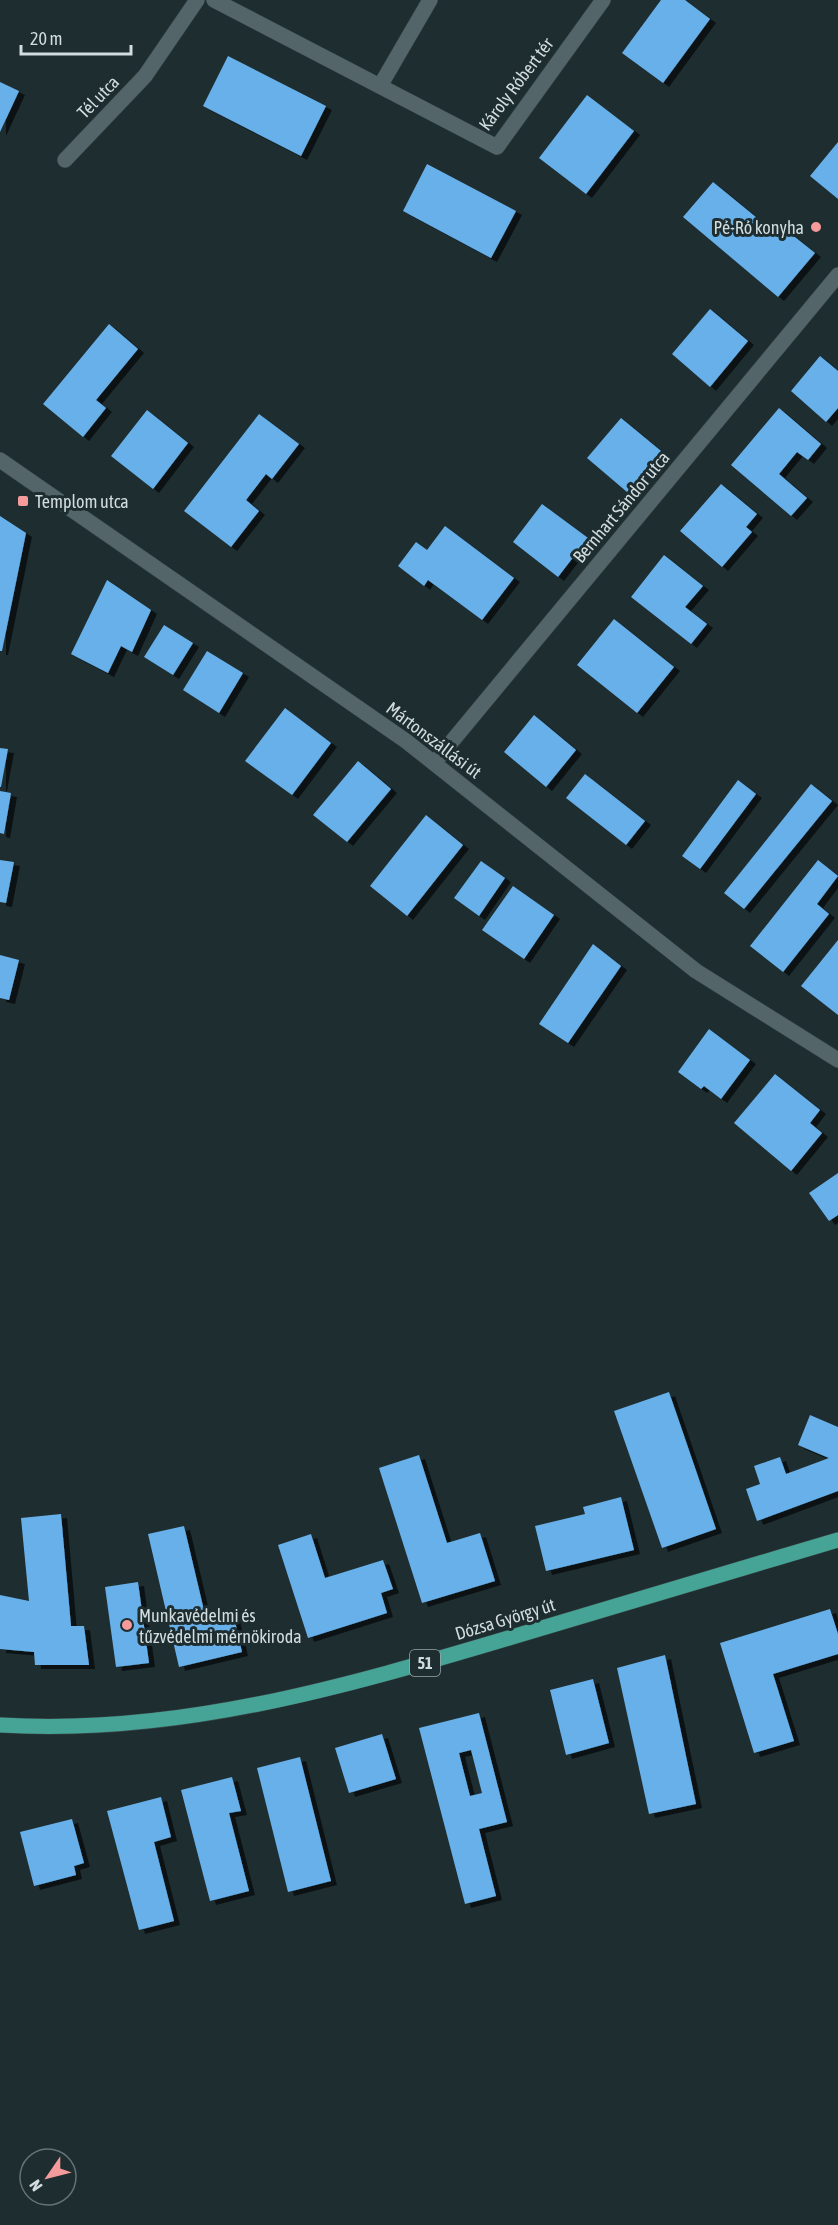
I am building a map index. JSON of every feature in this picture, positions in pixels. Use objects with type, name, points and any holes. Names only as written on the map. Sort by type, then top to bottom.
[{"type":"main road","name":"Dózsa György út","points":[[0,1725],[45,1728],[137,1724],[249,1708],[422,1664],[838,1540]]},
{"type":"street","name":"Tél utca","points":[[65,160],[145,76],[197,0]]},
{"type":"street","name":"Károly Róbert tér","points":[[214,0],[497,147],[603,0]]},
{"type":"street","points":[[380,86],[430,0]]},
{"type":"street","name":"Bernhart Sándor utca","points":[[434,763],[838,275]]},
{"type":"street","name":"Mártonszállási út","points":[[0,460],[406,741],[696,971],[838,1060]]},
{"type":"building","points":[[661,0],[685,0],[710,19],[663,83],[622,53]]},
{"type":"building","points":[[228,56],[326,106],[301,156],[203,106]]},
{"type":"building","points":[[0,82],[19,91],[0,132]]},
{"type":"building","points":[[587,95],[634,131],[586,194],[539,158]]},
{"type":"building","points":[[838,142],[838,199],[810,176]]},
{"type":"building","points":[[427,164],[516,211],[491,258],[403,211]]},
{"type":"building","points":[[713,182],[780,237],[786,230],[815,253],[778,297],[683,217]]},
{"type":"building","points":[[710,309],[748,341],[710,387],[672,354]]},
{"type":"building","points":[[109,324],[138,349],[96,400],[106,408],[83,437],[43,404]]},
{"type":"building","points":[[820,356],[838,371],[838,408],[826,422],[791,391]]},
{"type":"building","points":[[779,408],[821,444],[808,460],[797,452],[779,474],[807,498],[791,516],[731,465]]},
{"type":"building","points":[[147,410],[188,443],[153,489],[111,456]]},
{"type":"building","points":[[259,414],[299,444],[272,479],[266,474],[246,500],[259,511],[231,547],[184,511]]},
{"type":"building","points":[[621,418],[661,451],[627,492],[587,458]]},
{"type":"building","points":[[721,484],[757,514],[746,527],[752,532],[722,567],[680,531]]},
{"type":"building","points":[[542,504],[588,538],[558,577],[513,542]]},
{"type":"building","points":[[0,516],[26,533],[2,651],[0,651]]},
{"type":"building","points":[[445,526],[514,578],[482,620],[428,580],[424,586],[398,566],[416,542],[427,550]]},
{"type":"building","points":[[664,555],[703,586],[685,607],[707,624],[691,644],[631,597]]},
{"type":"building","points":[[107,580],[151,610],[132,652],[121,646],[108,673],[71,654]]},
{"type":"building","points":[[614,619],[674,667],[637,713],[577,665]]},
{"type":"building","points":[[164,625],[193,643],[173,675],[144,657]]},
{"type":"building","points":[[207,651],[243,673],[219,713],[183,690]]},
{"type":"building","points":[[285,708],[331,743],[292,795],[245,761]]},
{"type":"building","points":[[534,715],[576,750],[546,787],[504,752]]},
{"type":"building","points":[[0,748],[8,749],[1,787],[0,787]]},
{"type":"building","points":[[358,761],[391,789],[347,842],[313,815]]},
{"type":"building","points":[[585,774],[645,821],[626,845],[566,798]]},
{"type":"building","points":[[738,780],[756,794],[700,869],[682,856]]},
{"type":"building","points":[[811,784],[832,801],[744,909],[724,893]]},
{"type":"building","points":[[0,791],[11,793],[4,834],[0,833]]},
{"type":"building","points":[[426,815],[463,845],[407,916],[370,886]]},
{"type":"building","points":[[0,860],[14,862],[6,903],[0,902]]},
{"type":"building","points":[[818,860],[838,876],[817,904],[829,914],[783,972],[750,946]]},
{"type":"building","points":[[481,861],[505,878],[479,916],[454,898]]},
{"type":"building","points":[[513,886],[554,915],[524,959],[482,930]]},
{"type":"building","points":[[838,940],[838,1015],[801,986]]},
{"type":"building","points":[[593,944],[621,966],[568,1043],[539,1024]]},
{"type":"building","points":[[0,955],[19,960],[9,1000],[0,998]]},
{"type":"building","points":[[709,1029],[750,1060],[721,1099],[704,1086],[701,1089],[678,1072]]},
{"type":"building","points":[[775,1074],[820,1110],[810,1123],[822,1133],[791,1171],[734,1123]]},
{"type":"building","points":[[838,1173],[838,1215],[829,1221],[809,1193]]},
{"type":"building","points":[[669,1392],[716,1529],[662,1548],[614,1411]]},
{"type":"building","points":[[810,1415],[838,1427],[838,1491],[757,1521],[746,1489],[760,1484],[754,1466],[780,1457],[786,1474],[829,1458],[798,1445]]},
{"type":"building","points":[[419,1455],[447,1543],[480,1533],[495,1581],[422,1603],[379,1468]]},
{"type":"building","points":[[621,1497],[634,1550],[546,1571],[535,1526],[585,1514],[583,1507]]},
{"type":"building","points":[[61,1514],[71,1626],[84,1626],[89,1665],[35,1665],[34,1652],[0,1649],[0,1595],[29,1601],[21,1518]]},
{"type":"building","points":[[184,1526],[207,1623],[234,1617],[242,1652],[179,1667],[148,1534]]},
{"type":"building","points":[[311,1534],[325,1578],[383,1560],[393,1589],[381,1593],[387,1613],[308,1638],[278,1545]]},
{"type":"building","name":"Munkavédelmi és tűzvédelmi mérnökiroda","points":[[138,1582],[149,1663],[116,1667],[105,1587]]},
{"type":"building","points":[[830,1609],[838,1634],[838,1654],[773,1674],[794,1741],[754,1753],[720,1643]]},
{"type":"building","points":[[665,1655],[696,1804],[649,1814],[617,1668]]},
{"type":"building","points":[[593,1679],[609,1743],[566,1755],[550,1690]]},
{"type":"building","points":[[479,1713],[507,1822],[479,1829],[496,1896],[465,1904],[419,1728]],"holes":[[[471,1750],[482,1793],[470,1796],[459,1753]]]},
{"type":"building","points":[[382,1734],[396,1779],[349,1793],[335,1748]]},
{"type":"building","points":[[300,1757],[331,1881],[288,1892],[257,1768]]},
{"type":"building","points":[[232,1777],[241,1811],[229,1813],[249,1891],[210,1901],[181,1790]]},
{"type":"building","points":[[161,1797],[171,1837],[154,1842],[174,1921],[139,1930],[107,1811]]},
{"type":"building","points":[[72,1819],[84,1863],[74,1866],[76,1875],[34,1886],[20,1832]]},
{"type":"place","name":"Pé-Ró konyha","points":[[816,227]]},
{"type":"place","name":"Templom utca","points":[[23,501]]},
{"type":"place","name":"Munkavédelmi és tűzvédelmi mérnökiroda","points":[[127,1625]]}]
